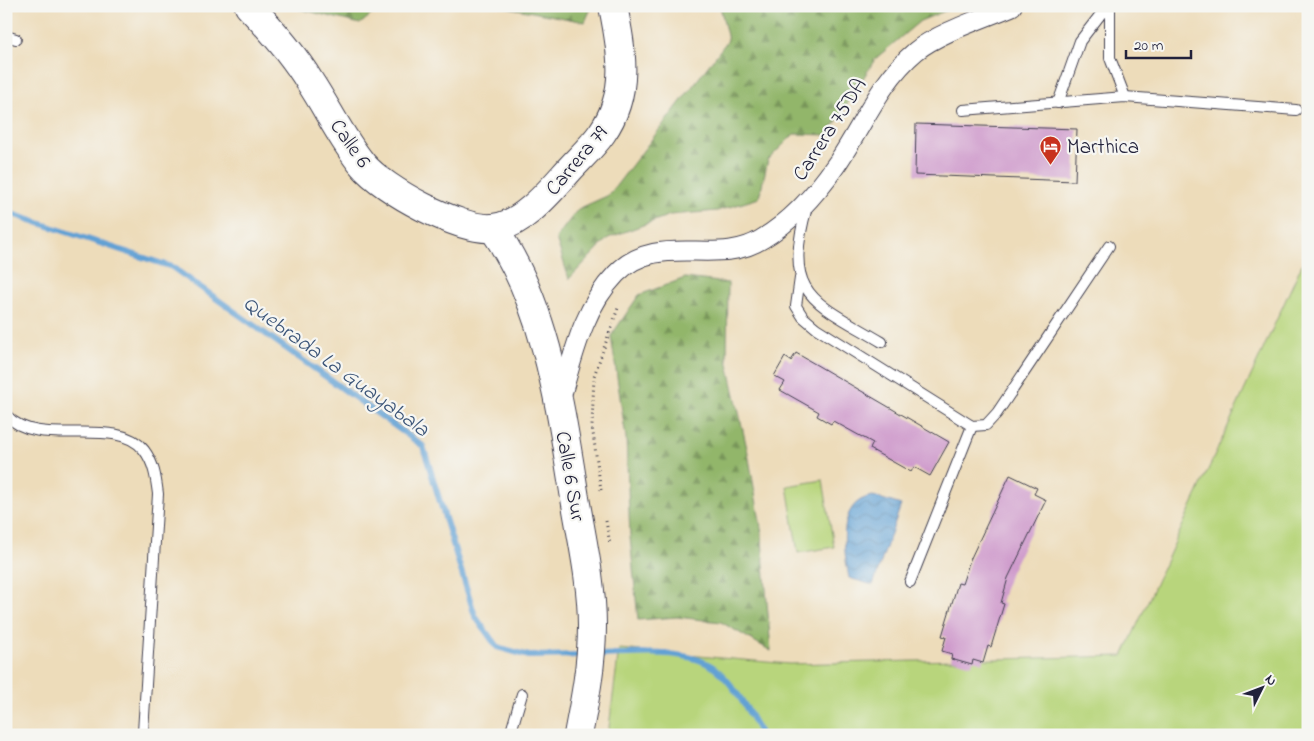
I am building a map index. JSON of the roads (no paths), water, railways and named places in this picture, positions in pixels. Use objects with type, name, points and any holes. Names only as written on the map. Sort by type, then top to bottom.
[{"type":"main road","name":"Calle 6","points":[[249,6],[296,60],[363,165],[380,181],[437,214],[470,225],[493,228]]},
{"type":"main road","name":"Carrera 79","points":[[493,228],[509,223],[528,212],[545,197],[602,134],[614,113],[620,93],[623,71],[613,6]]},
{"type":"main road","name":"Calle 6 Sur","points":[[493,228],[519,270],[544,341],[559,404],[591,596],[590,669],[578,735]]},
{"type":"street","name":"Carrera 75DA","points":[[559,404],[584,322],[599,292],[617,272],[642,256],[658,251],[728,250],[745,247],[775,231],[808,201],[836,165],[886,83],[901,66],[918,50],[936,40],[1012,6]]},
{"type":"lane","points":[[1108,6],[1110,58],[1125,97]]},
{"type":"lane","points":[[1058,103],[1080,42],[1108,6]]},
{"type":"lane","points":[[963,110],[1125,97],[1296,110]]},
{"type":"lane","points":[[808,201],[798,244],[800,278],[796,306],[803,317],[816,328],[972,426],[986,426],[997,412],[1109,246]]},
{"type":"lane","points":[[800,278],[811,296],[822,306],[882,342]]},
{"type":"lane","points":[[6,415],[13,423],[26,429],[42,432],[94,432],[129,438],[144,449],[154,468],[158,494],[143,732]]},
{"type":"lane","points":[[910,582],[972,426]]},
{"type":"lane","points":[[510,735],[522,694]]},
{"type":"water","points":[[873,496],[901,505],[873,585],[849,578],[844,542],[847,517],[853,507],[861,500]]},
{"type":"waterway","name":"Quebrada La Guayabala","points":[[6,212],[172,267],[423,446],[475,616],[497,647],[529,656],[584,655]]},
{"type":"waterway","name":"Quebrada La Guayabala","points":[[596,655],[672,654],[701,661],[713,667],[727,680],[761,735]]},
{"type":"place","name":"Marthica","points":[[1051,165]]}]
